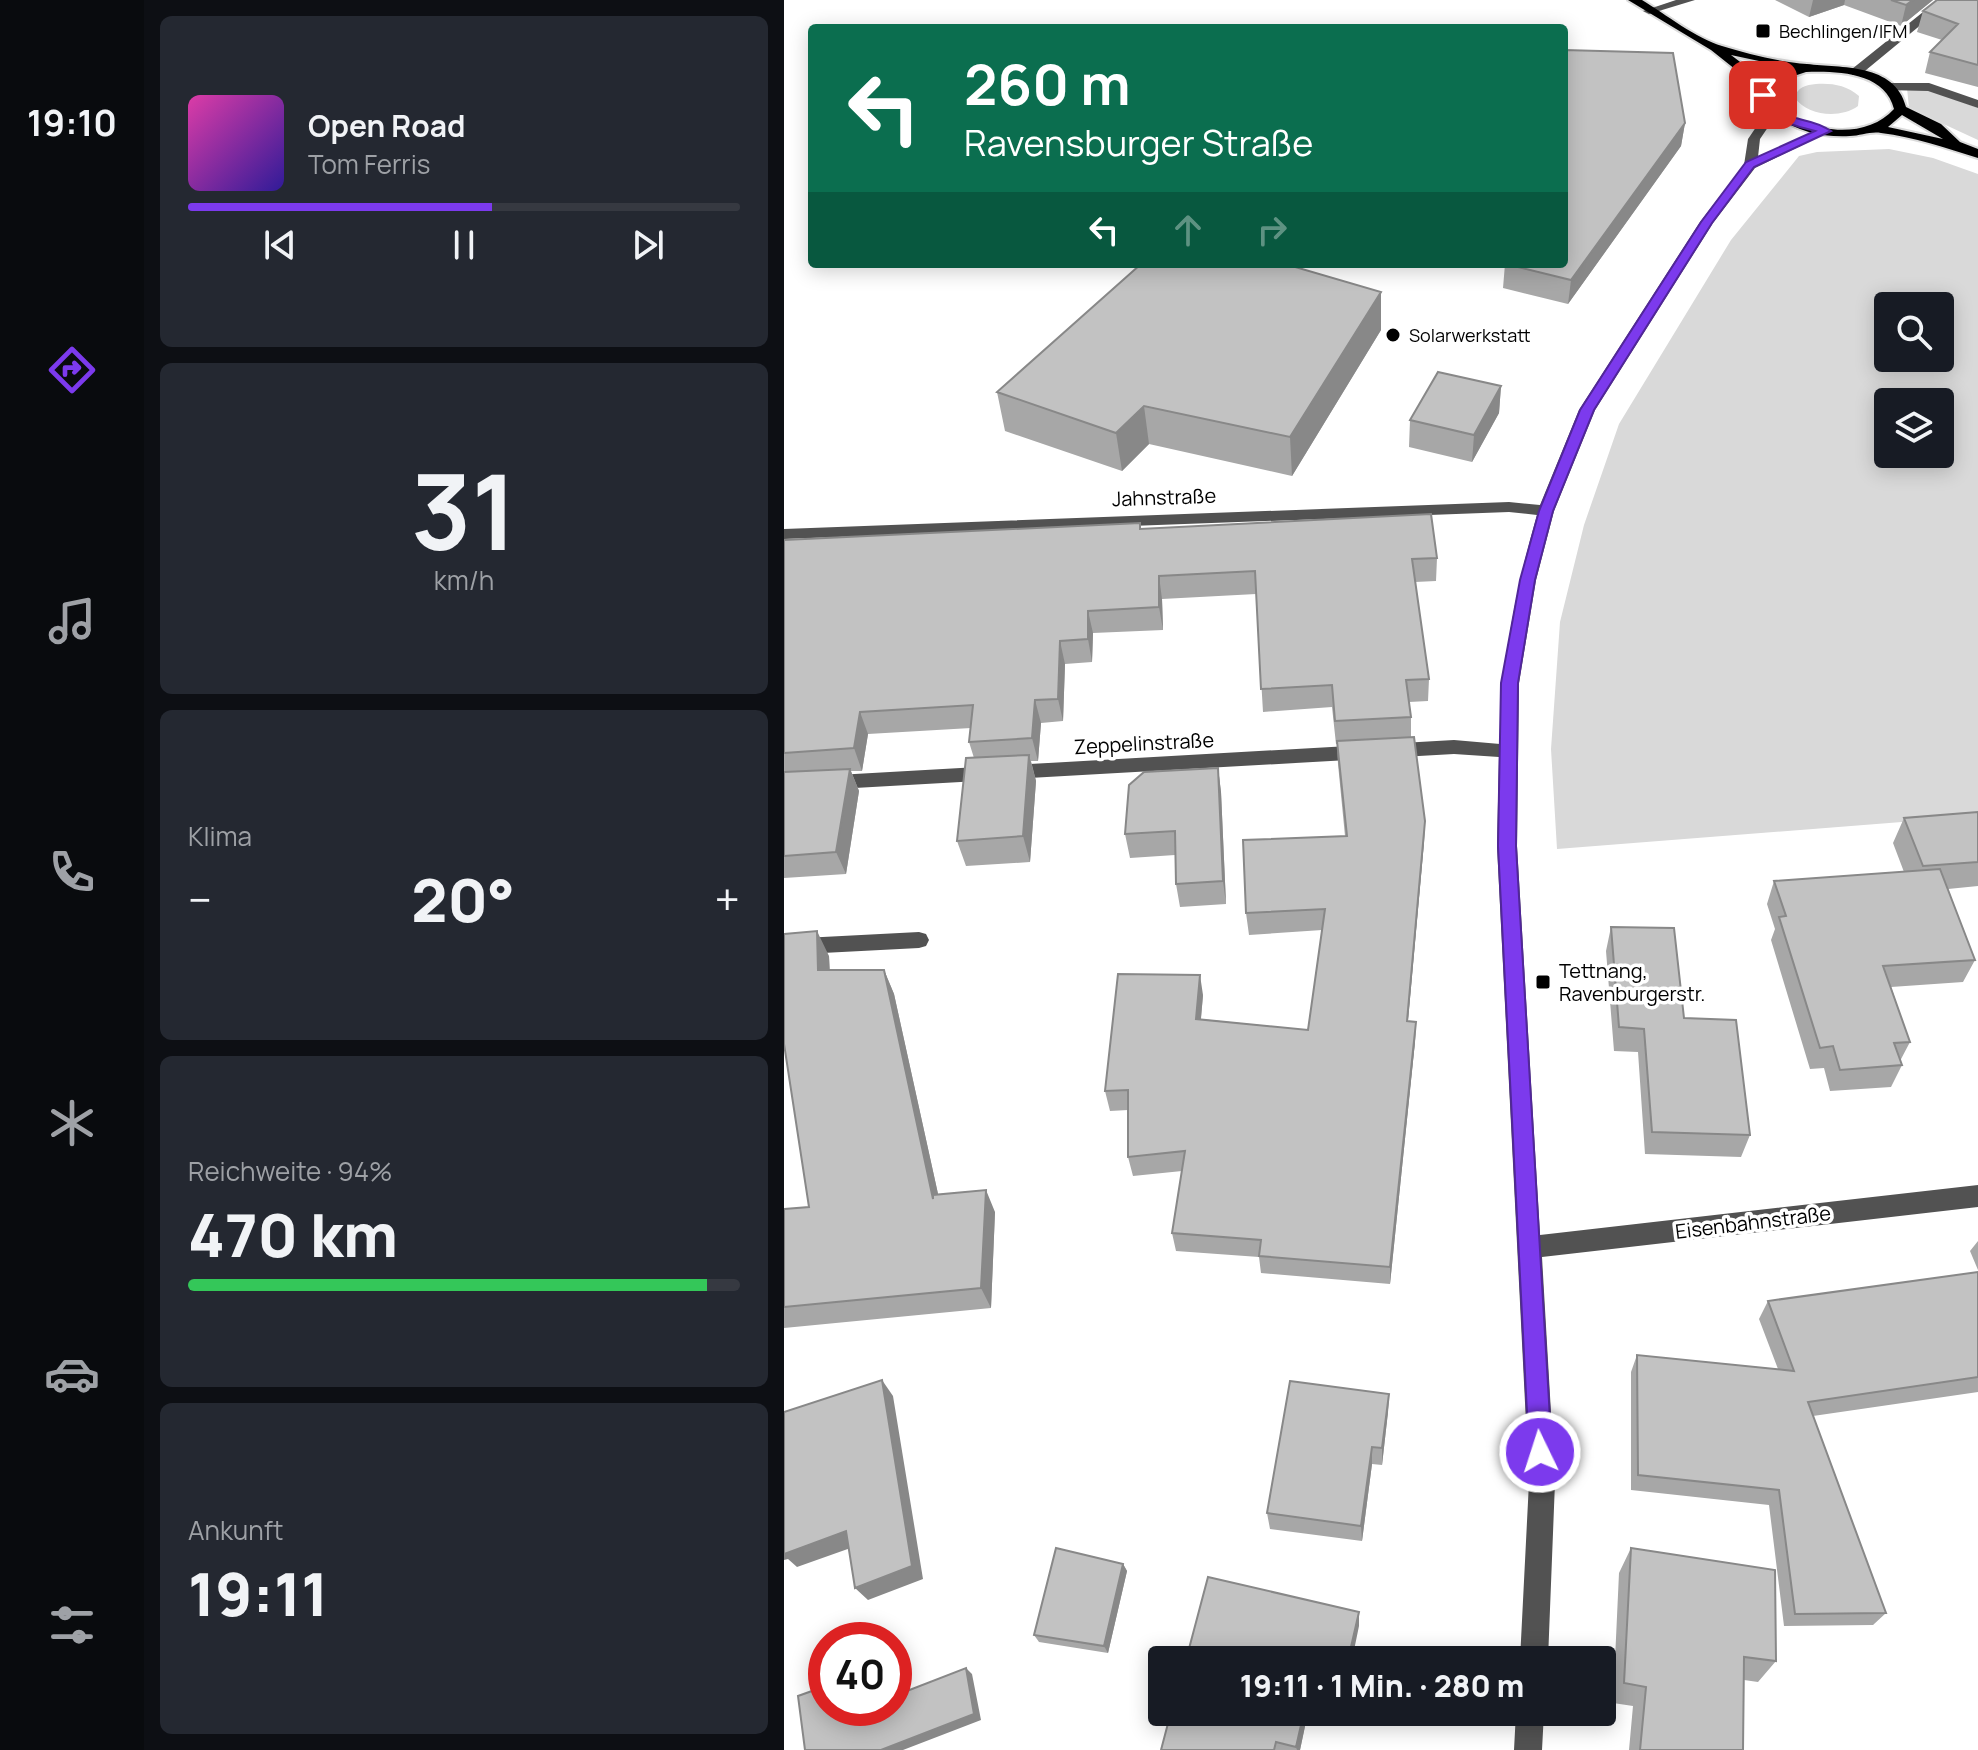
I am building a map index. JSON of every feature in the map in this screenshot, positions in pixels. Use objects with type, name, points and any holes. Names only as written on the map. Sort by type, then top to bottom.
[{"type":"main road","points":[[1634,0],[1715,48],[1765,87]]},
{"type":"main road","points":[[1715,48],[1805,68],[1856,72],[1890,87],[1899,98],[1900,109],[1893,119],[1876,128],[1852,132],[1825,131],[1794,123],[1773,111],[1763,95],[1765,87],[1777,76],[1805,68]]},
{"type":"main road","points":[[1900,109],[1937,127],[1960,146]]},
{"type":"main road","points":[[1876,128],[1960,146],[1978,154]]},
{"type":"street","points":[[1649,11],[1689,0]]},
{"type":"street","points":[[1856,72],[1945,0]]},
{"type":"street","points":[[1890,87],[1929,87],[1978,104]]},
{"type":"street","points":[[1535,1646],[1542,1482],[1507,846],[1506,751],[1510,683],[1527,580],[1546,511],[1587,410],[1707,222],[1750,165],[1754,139],[1773,111]]},
{"type":"street","points":[[1750,165],[1825,131]]},
{"type":"street","name":"Jahnstraße","points":[[784,534],[1493,507],[1546,511]]},
{"type":"street","name":"Zeppelinstraße","points":[[784,785],[1454,747],[1506,751]]},
{"type":"street","points":[[784,947],[919,940]]},
{"type":"street","name":"Eisenbahnstraße","points":[[1528,1247],[1978,1196]]},
{"type":"street","points":[[1528,1750],[1529,1726]]},
{"type":"shaded area","points":[[1833,84],[1849,89],[1859,96],[1858,106],[1834,114],[1808,109],[1795,98],[1796,94],[1802,87]]},
{"type":"shaded area","points":[[1907,88],[1927,89],[1978,108],[1978,140],[1909,108]]},
{"type":"shaded area","points":[[1889,149],[1933,158],[1978,174],[1978,816],[1557,849],[1551,749],[1560,622],[1584,525],[1619,424],[1731,240],[1799,156],[1817,152]]},
{"type":"building","points":[[1891,0],[1913,0],[1906,5]]},
{"type":"building","points":[[1937,0],[1978,0],[1978,65],[1930,52],[1958,24],[1923,11]]},
{"type":"building","points":[[1568,50],[1673,53],[1685,123],[1571,280],[1522,268],[1568,268]]},
{"type":"building","points":[[1136,268],[1299,268],[1381,292],[1290,437],[1144,406],[1116,433],[997,392]]},
{"type":"building","points":[[1438,372],[1501,386],[1474,435],[1410,420]]},
{"type":"building","points":[[1431,514],[1437,558],[1412,559],[1429,679],[1406,680],[1411,717],[1335,721],[1332,685],[1261,689],[1255,571],[1159,576],[1159,607],[1088,611],[1088,639],[1060,641],[1058,699],[1035,700],[1032,738],[969,742],[973,705],[860,712],[854,748],[784,753],[784,540],[1140,523],[1140,529]]},
{"type":"building","points":[[1414,737],[1425,821],[1407,1021],[1416,1022],[1390,1267],[1259,1256],[1261,1240],[1172,1233],[1185,1151],[1128,1157],[1128,1090],[1105,1091],[1118,974],[1200,975],[1196,1019],[1308,1030],[1325,909],[1246,913],[1243,840],[1347,836],[1337,741]]},
{"type":"building","points":[[1029,755],[1023,836],[957,841],[966,758]]},
{"type":"building","points":[[1218,768],[1223,881],[1176,884],[1175,831],[1125,834],[1129,785],[1144,772]]},
{"type":"building","points":[[850,769],[836,852],[784,856],[784,772]]},
{"type":"building","points":[[1978,812],[1978,862],[1923,866],[1904,818]]},
{"type":"building","points":[[1940,869],[1975,960],[1883,966],[1910,1042],[1894,1043],[1902,1065],[1840,1070],[1833,1046],[1820,1048],[1779,917],[1786,916],[1774,881]]},
{"type":"building","points":[[1611,927],[1674,928],[1684,1018],[1736,1020],[1750,1135],[1652,1132],[1644,1029],[1619,1027]]},
{"type":"building","points":[[817,931],[818,970],[884,970],[933,1199],[933,1195],[986,1190],[981,1288],[784,1307],[784,1209],[809,1207],[784,1044],[784,934]]},
{"type":"building","points":[[1978,1272],[1978,1377],[1808,1402],[1886,1613],[1795,1614],[1779,1490],[1638,1475],[1637,1355],[1794,1371],[1768,1301]]},
{"type":"building","points":[[882,1380],[912,1566],[855,1588],[846,1531],[784,1554],[784,1412]]},
{"type":"building","points":[[1290,1381],[1389,1394],[1382,1448],[1372,1447],[1361,1526],[1267,1513]]},
{"type":"building","points":[[1056,1548],[1123,1564],[1104,1646],[1034,1635]]},
{"type":"building","points":[[1631,1548],[1775,1570],[1776,1661],[1744,1657],[1743,1750],[1640,1750],[1646,1687],[1624,1683]]},
{"type":"building","points":[[1208,1577],[1359,1612],[1351,1646],[1190,1646]]},
{"type":"building","points":[[966,1668],[974,1714],[881,1750],[805,1750],[798,1696],[808,1692],[808,1726],[912,1726],[912,1689]]},
{"type":"building","points":[[1167,1726],[1301,1726],[1296,1747],[1276,1742],[1274,1750],[1161,1750]]},
{"type":"place","name":"Bechlingen/IFM","points":[[1763,31]]},
{"type":"place","name":"Solarwerkstatt","points":[[1393,335]]},
{"type":"place","name":"Tettnang, Ravenburgerstr.","points":[[1543,982]]},
{"type":"route","points":[[1540,1452],[1507,846],[1506,751],[1510,683],[1527,580],[1546,511],[1587,410],[1707,222],[1750,165],[1825,131],[1784,119],[1773,111],[1763,95]]}]
